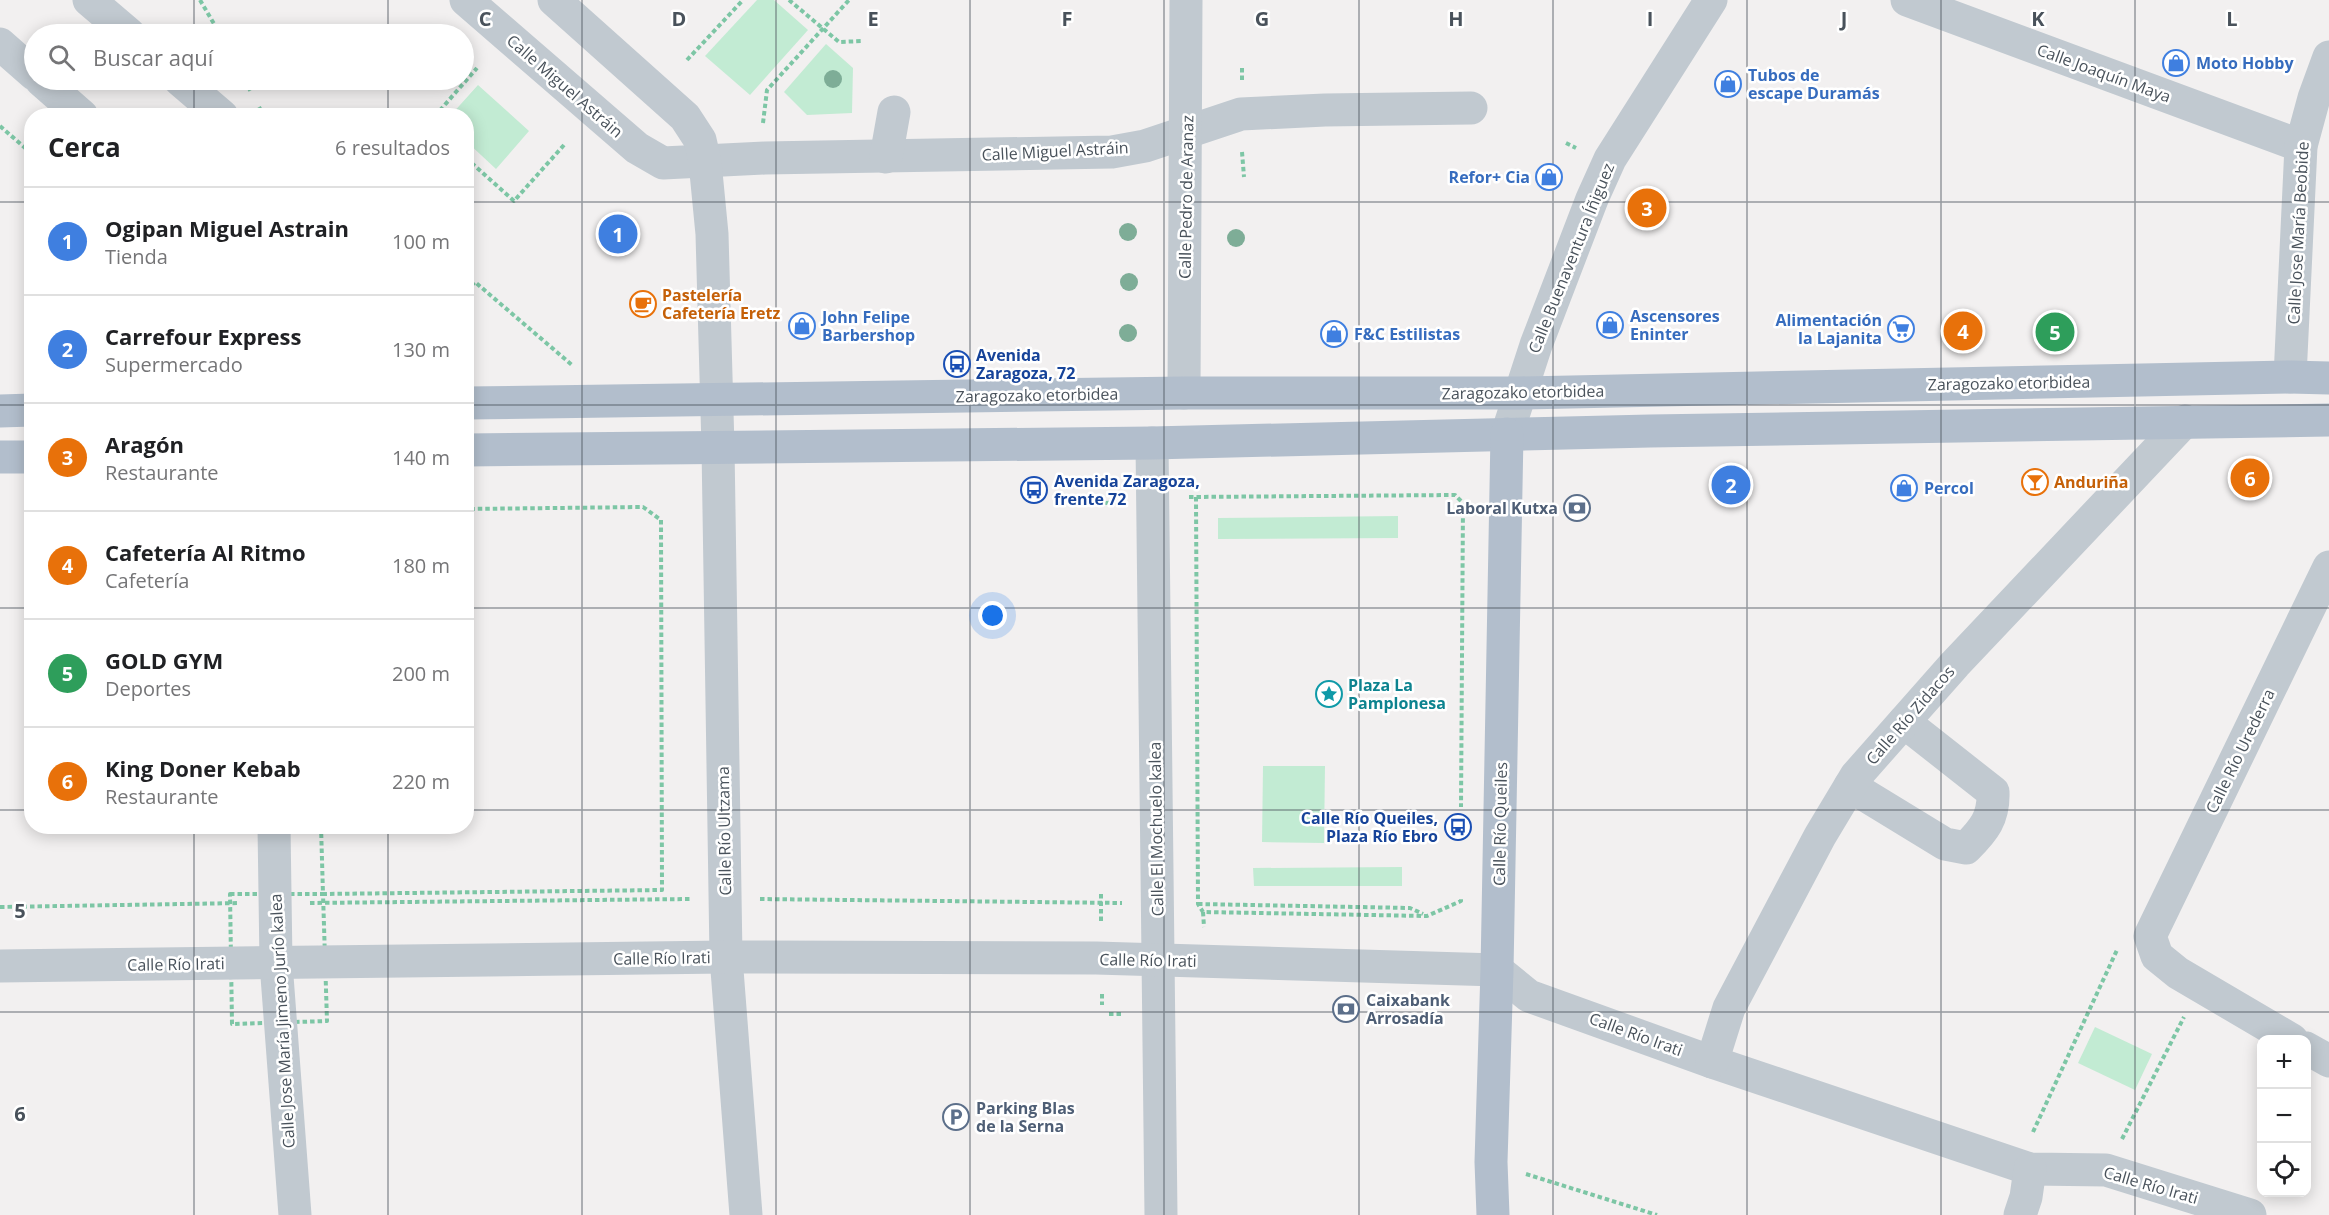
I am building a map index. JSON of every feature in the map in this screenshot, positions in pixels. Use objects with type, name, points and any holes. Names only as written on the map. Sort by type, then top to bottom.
[{"type":"main road","name":"Zaragozako etorbidea","points":[[474,403],[1184,393],[1519,393],[2329,378]]},
{"type":"main road","points":[[0,411],[24,410]]},
{"type":"main road","points":[[474,450],[1152,442],[2329,420]]},
{"type":"main road","name":"Calle Río Queiles","points":[[1492,1215],[1491,1162],[1507,434]]},
{"type":"main road","points":[[0,457],[24,457]]},
{"type":"street","points":[[89,0],[117,24]]},
{"type":"street","name":"Calle Miguel Astráin","points":[[466,0],[636,147],[663,163],[765,158],[1112,152],[1144,146],[1241,114],[1325,110],[1471,108]]},
{"type":"street","points":[[554,0],[685,117],[700,140],[705,162],[712,234],[718,447]]},
{"type":"street","name":"Calle Pedro de Aranaz","points":[[1184,393],[1186,0]]},
{"type":"street","name":"Calle Buenaventura Íñiguez","points":[[1507,434],[1519,393],[1584,220],[1610,159],[1712,0]]},
{"type":"street","name":"Calle Joaquín Maya","points":[[1907,0],[2301,146]]},
{"type":"street","points":[[0,44],[24,65]]},
{"type":"street","name":"Calle Jose María Beobide","points":[[2290,377],[2301,146],[2314,98],[2329,57]]},
{"type":"street","points":[[52,90],[73,108]]},
{"type":"street","points":[[192,90],[213,108]]},
{"type":"street","points":[[886,157],[894,112]]},
{"type":"street","name":"Calle Río Zidacos","points":[[1712,1062],[1729,1008],[1820,836],[1856,776],[1954,664],[2185,421]]},
{"type":"street","name":"Calle El Mochuelo kalea","points":[[1152,442],[1161,1215]]},
{"type":"street","name":"Calle Río Ultzama","points":[[718,447],[726,957],[746,1215]]},
{"type":"street","name":"Calle Río Urederra","points":[[2283,1035],[2178,973],[2157,956],[2151,936],[2329,567]]},
{"type":"street","points":[[1850,786],[1945,844],[1966,848],[1982,832],[1993,809],[1993,792],[1904,722]]},
{"type":"street","name":"Calle Jose María Jimeno Jurío kalea","points":[[274,834],[276,963],[295,1215]]},
{"type":"street","name":"Calle Río Irati","points":[[0,966],[726,957],[1158,960],[1497,970],[1529,996],[1712,1062],[2025,1166],[2106,1170],[2250,1215]]},
{"type":"street","points":[[2311,1050],[2329,1061]]},
{"type":"street","points":[[2020,1215],[2026,1197],[2025,1166]]},
{"type":"path","points":[[200,0],[214,24]]},
{"type":"path","points":[[687,60],[743,0]]},
{"type":"path","points":[[789,0],[839,42],[862,41]]},
{"type":"path","points":[[763,127],[767,90],[849,0]]},
{"type":"path","points":[[1241,83],[1242,66]]},
{"type":"path","points":[[474,71],[477,68]]},
{"type":"path","points":[[442,108],[458,90]]},
{"type":"path","points":[[0,126],[24,147]]},
{"type":"path","points":[[1566,143],[1578,149]]},
{"type":"path","points":[[474,165],[514,201],[564,145]]},
{"type":"path","points":[[1242,145],[1244,177]]},
{"type":"path","points":[[474,283],[574,366]]},
{"type":"path","points":[[1105,503],[1152,498],[1455,495],[1463,503],[1461,808]]},
{"type":"path","points":[[1196,497],[1198,904],[1203,912],[1426,915],[1461,901],[1461,890]]},
{"type":"path","points":[[321,834],[323,894],[662,890],[661,520],[643,507],[474,508]]},
{"type":"path","points":[[2025,1166],[2118,947]]},
{"type":"path","points":[[2106,1170],[2184,1016]]},
{"type":"path","points":[[1491,1162],[1657,1215]]},
{"type":"green space","points":[[757,0],[774,0],[808,30],[750,95],[705,56]]},
{"type":"green space","points":[[826,44],[853,68],[852,113],[807,115],[784,92]]},
{"type":"green space","points":[[478,85],[529,131],[496,169],[474,149],[474,108],[457,108]]},
{"type":"green space","points":[[1398,516],[1398,538],[1218,539],[1218,518]]},
{"type":"green space","points":[[1263,766],[1325,766],[1324,843],[1262,842]]},
{"type":"green space","points":[[1402,867],[1402,886],[1254,886],[1253,868]]},
{"type":"green space","points":[[2095,1027],[2152,1054],[2135,1090],[2078,1063]]},
{"type":"place","name":"Moto Hobby","points":[[2176,63]]},
{"type":"place","name":"Tubos de escape Duramás","points":[[1728,84]]},
{"type":"place","name":"Refor+ Cia","points":[[1549,177]]},
{"type":"place","name":"Aragón","points":[[1647,208]]},
{"type":"place","name":"Ogipan Miguel Astrain","points":[[618,234]]},
{"type":"place","name":"Pastelería Cafetería Eretz","points":[[643,304]]},
{"type":"place","name":"Ascensores Eninter","points":[[1610,325]]},
{"type":"place","name":"John Felipe Barbershop","points":[[802,326]]},
{"type":"place","name":"Alimentación la Lajanita","points":[[1901,329]]},
{"type":"place","name":"Cafetería Al Ritmo","points":[[1963,331]]},
{"type":"place","name":"GOLD GYM","points":[[2055,332]]},
{"type":"place","name":"F&C Estilistas","points":[[1334,334]]},
{"type":"place","name":"Avenida Zaragoza, 72","points":[[957,364]]},
{"type":"place","name":"King Doner Kebab","points":[[2250,478]]},
{"type":"place","name":"Anduriña","points":[[2035,482]]},
{"type":"place","name":"Carrefour Express","points":[[1731,485]]},
{"type":"place","name":"Percol","points":[[1904,488]]},
{"type":"place","name":"Avenida Zaragoza, frente 72","points":[[1034,490]]},
{"type":"place","name":"Laboral Kutxa","points":[[1577,508]]},
{"type":"place","name":"Plaza La Pamplonesa","points":[[1329,694]]},
{"type":"place","name":"Calle Río Queiles, Plaza Río Ebro","points":[[1458,827]]},
{"type":"place","name":"Caixabank Arrosadía","points":[[1346,1009]]},
{"type":"place","name":"Parking Blas de la Serna","points":[[956,1117]]}]
